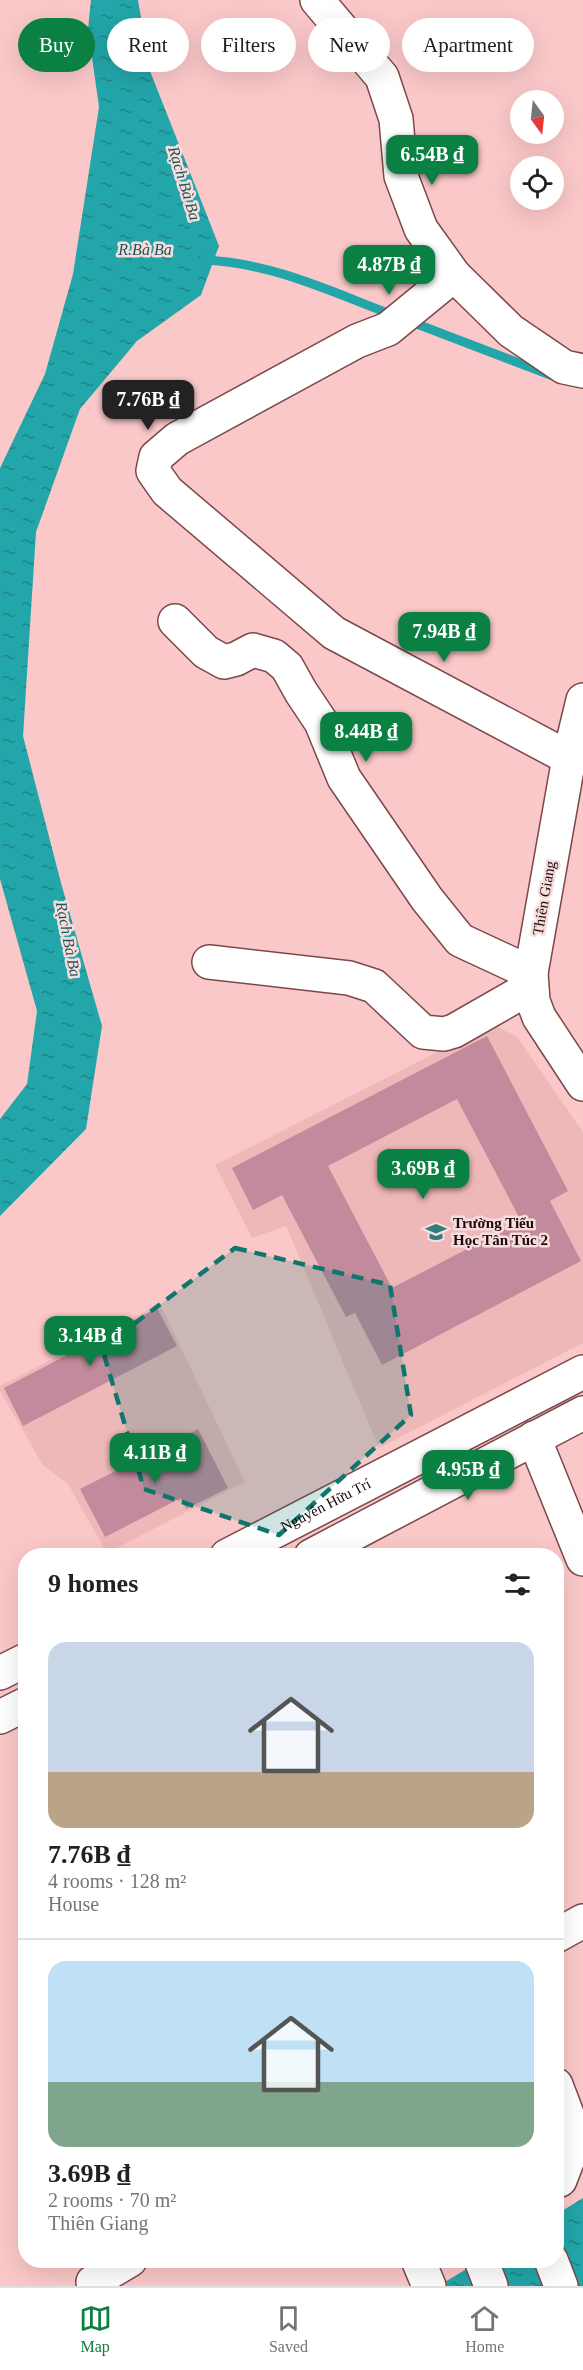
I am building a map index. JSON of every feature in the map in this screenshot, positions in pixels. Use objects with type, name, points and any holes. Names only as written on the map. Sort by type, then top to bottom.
[{"type":"street","points":[[317,0],[382,77],[396,119],[401,176],[421,229],[454,275],[511,330],[564,367],[583,371]]},
{"type":"street","points":[[454,275],[388,329],[357,341],[177,439],[156,457],[153,471],[167,491],[334,633],[569,758]]},
{"type":"street","points":[[175,621],[206,652],[224,662],[236,660],[254,650],[274,656],[287,667],[321,722],[344,778],[427,899],[460,940],[531,980],[454,1031],[433,1034],[423,1032],[374,986],[363,981],[209,962]]},
{"type":"street","name":"Thiên Giang","points":[[583,700],[569,758],[531,980],[533,1001],[539,1017],[583,1084]]},
{"type":"street","name":"Nguyễn Hữu Trí","points":[[242,1548],[583,1372]]},
{"type":"street","points":[[331,1548],[583,1413]]},
{"type":"street","points":[[534,1438],[583,1559]]},
{"type":"street","points":[[0,1673],[18,1664]]},
{"type":"street","points":[[0,1717],[18,1708]]},
{"type":"street","points":[[564,1932],[583,1921]]},
{"type":"street","points":[[564,2106],[576,2138],[566,2176]]},
{"type":"street","points":[[93,2282],[117,2268]]},
{"type":"street","points":[[421,2268],[429,2286]]},
{"type":"street","points":[[484,2268],[491,2286]]},
{"type":"street","points":[[554,2268],[561,2286]]},
{"type":"highlighted area","points":[[235,1248],[390,1285],[411,1415],[279,1535],[144,1489],[102,1348]]},
{"type":"shaded area","name":"Trường Tiểu Học Tân Túc 2","points":[[492,1024],[517,1037],[583,1132],[583,1343],[379,1448],[286,1226],[252,1238],[215,1165]]},
{"type":"shaded area","points":[[160,1304],[245,1482],[117,1548],[104,1548],[68,1484],[42,1464],[0,1391],[0,1386]]},
{"type":"water","name":"R.Bà Ba","points":[[91,0],[138,0],[141,18],[107,18],[107,72],[150,72],[219,246],[201,295],[137,341],[80,409],[36,532],[23,736],[61,883],[102,1026],[86,1129],[0,1216],[0,1119],[27,1084],[37,1011],[0,879],[0,468],[45,374],[73,274],[99,107],[94,72],[95,18],[89,18]]},
{"type":"water","points":[[583,2198],[583,2286],[438,2286],[468,2268],[564,2268],[564,2210]]},
{"type":"building","points":[[487,1036],[568,1191],[550,1201],[581,1261],[382,1365],[355,1313],[346,1317],[282,1195],[253,1210],[232,1168]],"holes":[[[457,1099],[521,1221],[392,1288],[328,1166]]]},
{"type":"building","points":[[157,1308],[177,1346],[23,1426],[4,1388]]},
{"type":"building","points":[[198,1429],[228,1488],[186,1509],[181,1498],[105,1537],[80,1489]]},
{"type":"waterway","points":[[203,260],[228,262],[276,272],[393,315]]},
{"type":"waterway","points":[[409,321],[553,376]]},
{"type":"place","name":"Trường Tiểu Học Tân Túc 2","points":[[436,1232]]},
{"type":"water label","name":"Rạch Bà Ba","points":[[185,183]]},
{"type":"water label","name":"Rạch Bà Ba","points":[[69,939]]}]
